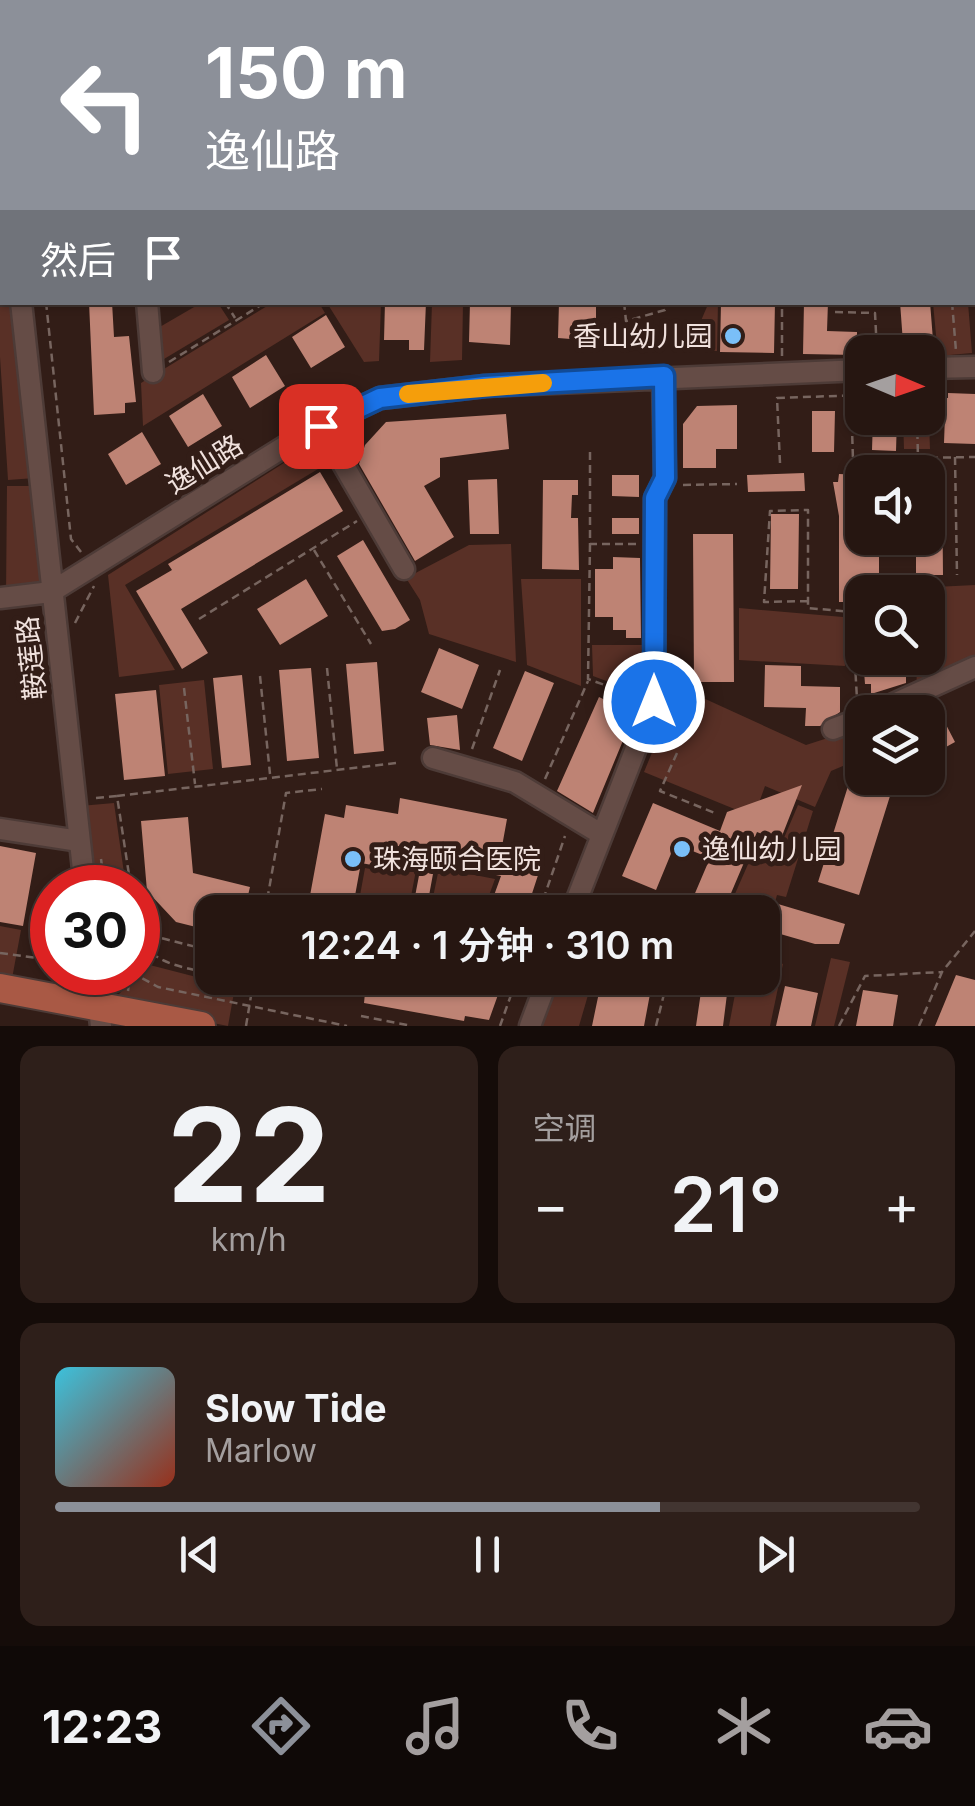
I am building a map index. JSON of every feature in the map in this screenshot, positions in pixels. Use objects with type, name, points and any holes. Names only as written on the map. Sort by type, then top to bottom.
[{"type":"main road","points":[[0,988],[201,1026]]},
{"type":"street","name":"鞍莲路","points":[[21,305],[82,865]]},
{"type":"street","points":[[147,305],[153,372]]},
{"type":"street","name":"逸仙路","points":[[0,598],[52,592],[321,426],[380,398],[485,386],[845,371]]},
{"type":"street","points":[[578,895],[654,702],[655,498],[665,478],[664,376]]},
{"type":"street","points":[[321,426],[404,570]]},
{"type":"street","points":[[913,695],[975,666]]},
{"type":"street","points":[[833,729],[845,724]]},
{"type":"street","points":[[434,758],[515,782],[601,834]]},
{"type":"street","points":[[0,829],[79,840]]},
{"type":"street","points":[[530,1026],[542,995]]},
{"type":"path","points":[[227,305],[236,321]]},
{"type":"path","points":[[153,372],[261,305]]},
{"type":"path","points":[[624,305],[626,321],[665,310],[669,305]]},
{"type":"path","points":[[782,305],[782,373]]},
{"type":"path","points":[[953,305],[966,367]]},
{"type":"path","points":[[835,312],[875,312],[876,335]]},
{"type":"path","points":[[780,463],[777,398],[845,395]]},
{"type":"path","points":[[917,435],[918,458],[975,457]]},
{"type":"path","points":[[538,796],[588,679],[590,452]]},
{"type":"path","points":[[955,458],[957,575]]},
{"type":"path","points":[[665,478],[678,485],[737,484]]},
{"type":"path","points":[[808,600],[764,602],[770,510],[808,510],[808,600],[808,608],[852,612],[856,695]]},
{"type":"path","points":[[199,619],[371,512]]},
{"type":"path","points":[[590,544],[654,544]]},
{"type":"path","points":[[313,549],[371,644]]},
{"type":"path","points":[[327,668],[337,770]]},
{"type":"path","points":[[466,768],[500,670]]},
{"type":"path","points":[[260,676],[270,776]]},
{"type":"path","points":[[588,679],[654,702]]},
{"type":"path","points":[[184,688],[194,784]]},
{"type":"path","points":[[677,753],[660,791],[714,813]]},
{"type":"path","points":[[74,800],[396,763]]},
{"type":"path","points":[[268,895],[286,793],[322,790]]},
{"type":"path","points":[[117,796],[128,865]]},
{"type":"path","points":[[545,895],[564,836]]},
{"type":"path","points":[[919,1026],[942,972],[975,931]]},
{"type":"path","points":[[160,938],[195,947]]},
{"type":"path","points":[[0,953],[30,957]]},
{"type":"path","points":[[160,957],[195,968]]},
{"type":"path","points":[[839,1026],[865,976],[942,972]]},
{"type":"path","points":[[160,987],[347,1026]]},
{"type":"path","points":[[246,1026],[251,995]]},
{"type":"path","points":[[500,1026],[511,995]]},
{"type":"path","points":[[656,1026],[664,995]]},
{"type":"path","points":[[361,1016],[412,1026]]},
{"type":"shaded area","points":[[0,305],[16,305],[35,478],[8,480]]},
{"type":"shaded area","points":[[198,305],[219,305],[229,320],[159,362],[158,328]]},
{"type":"shaded area","points":[[269,305],[320,305],[325,313],[143,426],[141,383]]},
{"type":"shaded area","points":[[328,305],[381,305],[379,361],[364,362]]},
{"type":"shaded area","points":[[432,305],[463,305],[462,360],[430,362]]},
{"type":"shaded area","points":[[708,305],[718,305],[717,351],[688,351]]},
{"type":"shaded area","points":[[933,305],[968,305],[972,353],[945,355],[945,335],[936,335]]},
{"type":"shaded area","points":[[904,435],[929,435],[930,449],[904,449]]},
{"type":"shaded area","points":[[306,449],[318,469],[125,585],[175,670],[119,677],[108,575]]},
{"type":"shaded area","points":[[7,486],[38,486],[49,591],[6,595]]},
{"type":"shaded area","points":[[511,544],[516,662],[429,634],[420,600],[406,578],[469,545]]},
{"type":"shaded area","points":[[521,579],[581,579],[581,686],[527,665]]},
{"type":"shaded area","points":[[975,585],[975,661],[917,690],[917,675],[945,675],[945,586]]},
{"type":"shaded area","points":[[739,608],[843,617],[845,666],[739,660]]},
{"type":"shaded area","points":[[592,645],[642,645],[641,694],[593,676]]},
{"type":"shaded area","points":[[204,680],[213,769],[168,774],[159,685]]},
{"type":"shaded area","points":[[679,687],[806,745],[845,732],[845,765],[831,771],[815,807],[765,786],[754,817],[644,772]]},
{"type":"shaded area","points":[[114,803],[123,865],[87,865],[80,806]]},
{"type":"shaded area","points":[[798,805],[813,811],[786,897],[734,895],[760,837],[781,845]]},
{"type":"shaded area","points":[[394,861],[417,865],[411,895],[360,895],[365,868],[392,873]]},
{"type":"shaded area","points":[[439,868],[495,879],[489,895],[433,895]]},
{"type":"shaded area","points":[[0,926],[21,930],[11,984],[0,981]]},
{"type":"shaded area","points":[[831,958],[850,962],[834,1026],[815,1026]]},
{"type":"shaded area","points":[[160,968],[195,977],[195,995],[234,995],[228,1026],[111,1003],[118,995],[160,995]]},
{"type":"shaded area","points":[[548,995],[588,995],[579,1026],[536,1026]]},
{"type":"shaded area","points":[[735,995],[776,995],[770,1026],[729,1026]]},
{"type":"building","points":[[89,305],[112,305],[114,337],[129,336],[136,402],[125,403],[125,413],[94,415]]},
{"type":"building","points":[[385,305],[426,305],[424,350],[409,350],[409,340],[384,340]]},
{"type":"building","points":[[470,305],[511,305],[510,345],[469,342]]},
{"type":"building","points":[[559,305],[596,305],[596,341],[558,338]]},
{"type":"building","points":[[721,305],[775,305],[774,353],[720,352]]},
{"type":"building","points":[[804,305],[828,305],[827,331],[857,332],[845,335],[845,355],[803,354]]},
{"type":"building","points":[[900,305],[930,305],[933,335],[902,335]]},
{"type":"building","points":[[326,315],[345,347],[311,368],[292,337]]},
{"type":"building","points":[[266,355],[285,386],[250,408],[232,377]]},
{"type":"building","points":[[948,393],[975,394],[975,444],[944,443],[945,398]]},
{"type":"building","points":[[203,394],[222,426],[188,447],[169,416]]},
{"type":"building","points":[[737,405],[737,449],[716,449],[716,468],[683,468],[683,424],[697,406]]},
{"type":"building","points":[[812,411],[835,411],[834,452],[812,452]]},
{"type":"building","points":[[506,414],[509,449],[440,458],[440,477],[424,486],[454,537],[415,561],[359,464],[365,445],[386,422]]},
{"type":"building","points":[[142,432],[161,464],[126,485],[108,454]]},
{"type":"building","points":[[872,435],[896,435],[896,451],[872,450]]},
{"type":"building","points":[[320,472],[343,511],[181,609],[208,653],[182,669],[136,591],[172,570],[168,564]]},
{"type":"building","points":[[804,473],[805,491],[748,492],[747,475]]},
{"type":"building","points":[[839,474],[845,474],[845,555],[879,555],[879,575],[845,575],[845,602],[839,602],[839,516],[833,482],[838,482]]},
{"type":"building","points":[[612,475],[639,475],[639,497],[612,496]]},
{"type":"building","points":[[497,479],[499,534],[470,534],[468,480]]},
{"type":"building","points":[[543,480],[578,480],[578,495],[572,495],[571,518],[578,518],[579,570],[542,569]]},
{"type":"building","points":[[771,514],[799,514],[798,589],[770,589]]},
{"type":"building","points":[[612,518],[639,518],[639,534],[612,534]]},
{"type":"building","points":[[693,534],[733,534],[734,682],[694,682]]},
{"type":"building","points":[[363,540],[410,620],[395,629],[382,631],[337,556]]},
{"type":"building","points":[[916,555],[943,555],[943,575],[916,575]]},
{"type":"building","points":[[613,557],[640,558],[641,638],[626,638],[626,630],[613,630],[613,617],[595,617],[595,569],[613,569]]},
{"type":"building","points":[[306,579],[328,616],[280,645],[257,609]]},
{"type":"building","points":[[439,648],[479,665],[462,709],[421,692]]},
{"type":"building","points":[[377,662],[384,751],[354,754],[346,664]]},
{"type":"building","points":[[765,665],[801,666],[801,686],[840,687],[840,712],[820,726],[805,726],[806,708],[764,707]]},
{"type":"building","points":[[311,668],[319,758],[287,761],[279,670]]},
{"type":"building","points":[[525,671],[554,683],[522,761],[493,748]]},
{"type":"building","points":[[242,675],[251,765],[222,768],[213,678]]},
{"type":"building","points":[[864,675],[906,675],[906,683],[871,694],[871,684],[865,684]]},
{"type":"building","points":[[156,690],[165,776],[124,780],[115,694]]},
{"type":"building","points":[[599,697],[634,714],[593,813],[557,791]]},
{"type":"building","points":[[457,715],[460,750],[430,745],[427,718]]},
{"type":"building","points":[[945,723],[955,742],[945,748]]},
{"type":"building","points":[[802,785],[780,841],[757,832],[730,895],[694,895],[710,858],[675,844],[656,890],[622,876],[653,803],[720,831],[727,812]]},
{"type":"building","points":[[845,795],[890,796],[859,895],[818,882]]},
{"type":"building","points":[[400,798],[507,819],[501,852],[541,866],[532,895],[494,895],[501,876],[435,863],[429,895],[415,895],[422,860],[390,854],[388,868],[361,863],[355,895],[310,895],[325,814],[344,818],[346,805],[398,814]]},
{"type":"building","points":[[188,817],[193,873],[250,887],[248,895],[195,895],[195,927],[176,922],[160,905],[160,865],[145,865],[141,821]]},
{"type":"building","points":[[0,846],[36,853],[34,865],[30,865],[23,926],[0,922]]},
{"type":"building","points":[[780,905],[845,924],[839,944],[815,944],[780,934]]},
{"type":"building","points":[[956,975],[975,980],[975,1026],[935,1026]]},
{"type":"building","points":[[785,986],[818,993],[811,1026],[776,1026]]},
{"type":"building","points":[[863,990],[898,995],[893,1026],[856,1026]]},
{"type":"building","points":[[365,995],[498,995],[489,1020],[465,1016],[464,1021],[364,1003]]},
{"type":"building","points":[[598,995],[650,995],[644,1026],[592,1026]]},
{"type":"building","points":[[701,995],[727,995],[723,1026],[696,1026]]},
{"type":"slow traffic","points":[[408,394],[543,383]]},
{"type":"place","name":"香山幼儿园","points":[[733,336]]},
{"type":"place","name":"逸仙幼儿园","points":[[682,849]]},
{"type":"place","name":"珠海颐合医院","points":[[353,859]]},
{"type":"route","points":[[321,426],[380,398],[485,386],[664,376],[665,478],[655,498],[654,702]]}]
